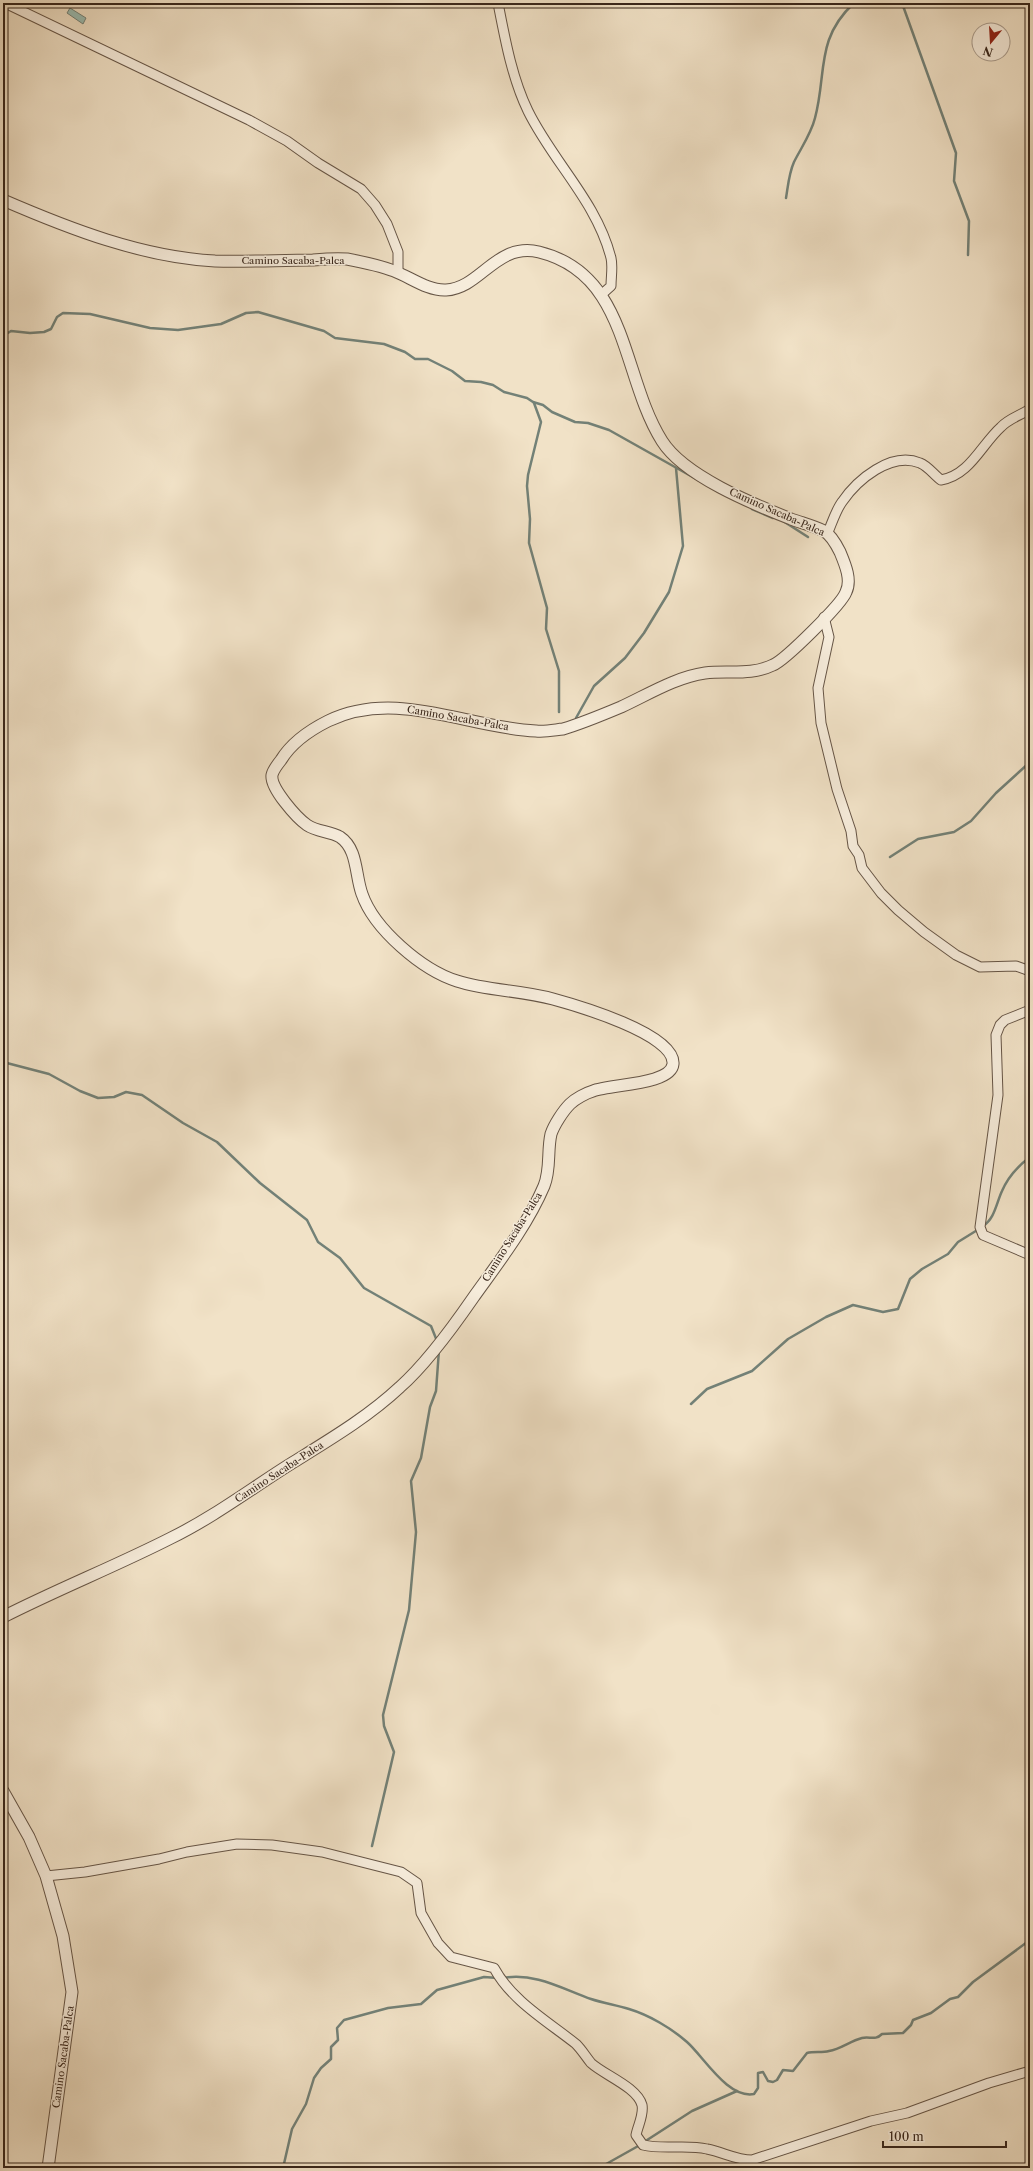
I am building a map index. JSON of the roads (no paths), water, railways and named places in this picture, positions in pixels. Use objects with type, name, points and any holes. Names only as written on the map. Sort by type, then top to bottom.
[{"type":"street","points":[[5,3],[249,120],[287,141],[318,163],[361,190],[375,205],[387,224],[398,252],[398,272]]},
{"type":"street","points":[[498,3],[516,79],[528,111],[579,189],[599,223],[612,260],[611,286],[601,295]]},
{"type":"street","name":"Camino Sacaba-Palca","points":[[3,200],[46,218],[149,251],[216,261],[341,258],[368,263],[398,272],[428,287],[446,290],[462,285],[503,256],[518,251],[536,251],[557,258],[581,272],[592,282],[608,306],[651,420],[662,441],[672,454],[692,471],[754,503],[828,532],[843,559],[849,583],[842,600],[788,654],[773,665],[747,673],[704,673],[563,729],[538,732],[408,709],[373,708],[344,714],[316,728],[295,742],[282,758],[272,775],[274,786],[297,817],[307,826],[340,837],[348,845],[353,852],[363,898],[372,914],[397,942],[415,958],[452,980],[470,985],[552,998],[629,1026],[664,1046],[670,1054],[673,1063],[671,1070],[660,1078],[594,1090],[572,1102],[551,1133],[549,1172],[543,1189],[524,1223],[470,1303],[404,1385],[347,1429],[210,1517],[170,1539],[3,1617]]},
{"type":"street","points":[[828,532],[841,503],[865,476],[877,469],[906,460],[920,463],[941,480],[949,478],[958,474],[972,461],[1001,426],[1030,409]]},
{"type":"street","points":[[824,617],[829,637],[818,688],[821,723],[837,789],[851,831],[853,846],[859,855],[862,868],[881,893],[898,910],[924,932],[956,955],[980,967],[1016,966],[1030,971]]},
{"type":"street","points":[[1030,1010],[1005,1020],[1000,1025],[996,1035],[998,1095],[980,1227],[983,1235],[1030,1255]]},
{"type":"street","name":"Camino Sacaba-Palca","points":[[3,1791],[29,1837],[46,1876],[63,1936],[72,1992],[48,2168]]},
{"type":"street","points":[[46,1876],[85,1872],[237,1844],[272,1845],[322,1852],[401,1872],[416,1883],[423,1918],[438,1943],[451,1957],[494,1968],[500,1978],[519,1998],[576,2045],[592,2063],[636,2096],[642,2104],[643,2112],[636,2135],[643,2145],[652,2147],[690,2146],[752,2160],[871,2120],[907,2113],[989,2083],[1030,2071]]},
{"type":"water","points":[[70,8],[86,18],[83,24],[67,13]]},
{"type":"waterway","points":[[786,198],[792,166],[815,118],[819,102],[824,58],[828,44],[833,30],[842,16],[854,3]]},
{"type":"waterway","points":[[902,3],[956,153],[954,181],[969,221],[968,255]]},
{"type":"waterway","points":[[3,336],[11,331],[30,333],[44,332],[51,329],[57,317],[63,313],[90,314],[150,328],[178,330],[221,324],[246,313],[258,312],[324,331],[335,338],[384,344],[405,352],[415,359],[428,359],[452,371],[465,381],[481,382],[493,385],[504,392],[527,398],[533,402],[543,405],[552,412],[575,422],[588,423],[609,430],[698,480]]},
{"type":"waterway","points":[[534,403],[541,422],[528,475],[527,486],[530,519],[529,543],[547,608],[546,629],[559,671],[559,712]]},
{"type":"waterway","points":[[576,718],[594,686],[625,658],[644,633],[669,592],[683,546],[676,468]]},
{"type":"waterway","points":[[752,509],[773,518]]},
{"type":"waterway","points":[[783,521],[808,537]]},
{"type":"waterway","points":[[890,857],[918,839],[954,832],[971,821],[996,793],[1030,762]]},
{"type":"waterway","points":[[3,1062],[49,1074],[80,1091],[98,1098],[114,1097],[126,1092],[142,1095],[183,1123],[217,1142],[260,1183],[307,1220],[318,1242],[340,1258],[364,1288],[431,1326],[437,1341]]},
{"type":"waterway","points":[[983,1226],[993,1215],[1004,1186],[1010,1176],[1030,1157]]},
{"type":"waterway","points":[[691,1404],[707,1389],[752,1371],[788,1339],[826,1317],[853,1305],[883,1312],[898,1309],[910,1279],[922,1269],[948,1254],[958,1242],[979,1229]]},
{"type":"waterway","points":[[372,1846],[394,1752],[384,1726],[383,1715],[409,1610],[416,1532],[411,1481],[421,1458],[430,1407],[436,1391],[439,1350]]},
{"type":"waterway","points":[[503,1978],[526,1977],[537,1979],[591,1999],[629,2009],[652,2018],[687,2042],[726,2084],[744,2094],[754,2094],[758,2088],[758,2073],[763,2072],[768,2081],[773,2082],[777,2080],[783,2070],[793,2071],[807,2053],[826,2052],[862,2038],[875,2038],[882,2034],[903,2033],[911,2025],[913,2020],[931,2013],[950,1999],[958,1997],[973,1982],[1030,1940]]},
{"type":"waterway","points":[[283,2168],[292,2129],[306,2104],[314,2078],[321,2068],[331,2059],[331,2047],[338,2040],[337,2028],[344,2020],[388,2008],[421,2004],[437,1990],[484,1977],[498,1978]]},
{"type":"waterway","points":[[644,2142],[692,2111],[737,2091]]},
{"type":"waterway","points":[[599,2168],[640,2145]]}]
